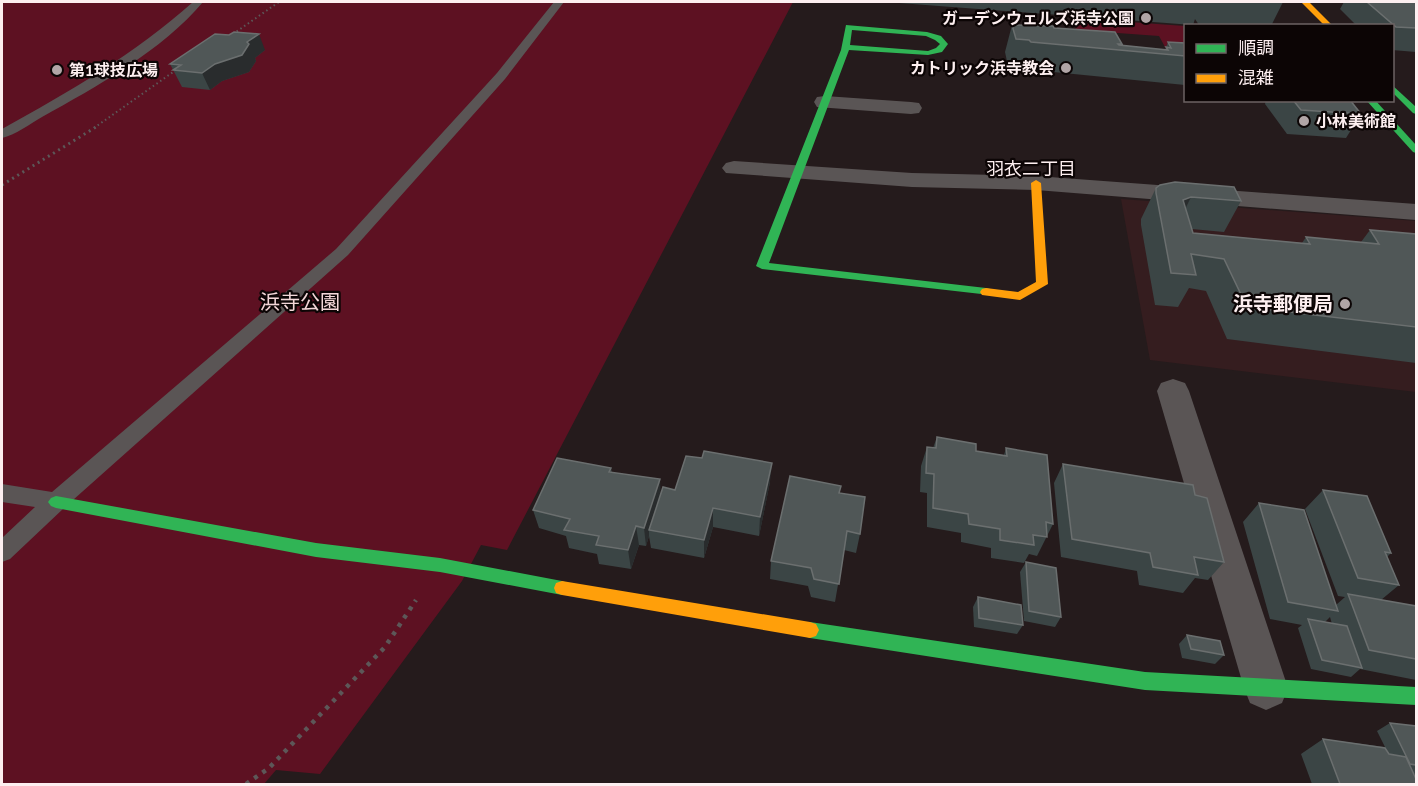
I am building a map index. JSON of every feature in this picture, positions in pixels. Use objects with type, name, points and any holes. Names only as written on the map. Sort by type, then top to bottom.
[{"type":"street","points":[[1305,2],[1328,24]]},
{"type":"street","points":[[846,47],[928,53],[939,50],[944,44],[927,33],[849,27],[846,47],[762,266],[1020,296],[1042,284],[1036,183]]},
{"type":"street","points":[[1394,89],[1415,108]]},
{"type":"street","points":[[825,102],[911,108]]},
{"type":"street","points":[[1372,102],[1416,150]]},
{"type":"street","points":[[734,168],[912,180],[1036,183],[1416,212]]},
{"type":"street","points":[[1173,391],[1266,688]]},
{"type":"street","points":[[56,502],[316,549],[440,565],[618,598],[1145,681],[1416,696]]},
{"type":"lane","points":[[2,134],[129,60],[180,20],[198,2]]},
{"type":"lane","points":[[2,552],[342,252],[501,76],[559,2]]},
{"type":"lane","points":[[2,493],[56,502]]},
{"type":"path","points":[[226,39],[279,2]]},
{"type":"path","points":[[2,184],[96,127],[178,69]]},
{"type":"path","points":[[246,784],[269,768],[385,647],[440,565]]},
{"type":"shaded area","points":[[1121,199],[1416,221],[1416,392],[1150,360]]},
{"type":"green space","name":"浜寺公園","points":[[2,2],[793,2],[507,550],[481,545],[462,581],[320,774],[276,770],[264,784],[2,784]]},
{"type":"green space","points":[[1073,18],[1184,26],[1184,56],[1170,56],[1159,36],[1076,30]]},
{"type":"building","points":[[1367,2],[1416,2],[1416,28],[1396,27]]},
{"type":"building","points":[[1012,25],[1115,32],[1122,44],[1119,45],[1168,50],[1166,47],[1171,48],[1168,42],[1184,43],[1184,56],[1031,42],[1016,39]]},
{"type":"building","points":[[234,32],[259,34],[247,42],[249,44],[242,55],[215,64],[202,73],[173,70],[181,65],[170,64],[215,34],[229,35]]},
{"type":"building","points":[[1295,102],[1352,102],[1361,114],[1301,110]]},
{"type":"building","points":[[1175,182],[1234,187],[1241,201],[1191,197],[1183,200],[1193,233],[1310,244],[1306,237],[1379,244],[1370,230],[1416,234],[1416,327],[1247,307],[1224,259],[1191,254],[1196,275],[1171,273],[1156,188]]},
{"type":"building","points":[[937,437],[976,444],[976,451],[1007,456],[1006,448],[1047,455],[1053,524],[1046,522],[1047,537],[1033,535],[1034,545],[1000,540],[1000,529],[969,524],[968,514],[933,508],[934,474],[926,473],[927,447],[936,448]]},
{"type":"building","points":[[704,451],[772,463],[760,517],[713,508],[704,540],[649,530],[663,487],[675,490],[686,456],[702,458]]},
{"type":"building","points":[[557,458],[611,468],[609,472],[660,479],[644,528],[636,526],[628,550],[596,545],[599,536],[564,530],[570,519],[533,510]]},
{"type":"building","points":[[1063,464],[1193,485],[1195,495],[1207,498],[1224,562],[1194,557],[1198,575],[1153,567],[1150,553],[1072,539]]},
{"type":"building","points":[[790,476],[841,486],[839,493],[865,497],[860,534],[847,531],[839,584],[814,579],[811,568],[771,561]]},
{"type":"building","points":[[1323,490],[1367,496],[1391,553],[1385,552],[1399,585],[1358,578]]},
{"type":"building","points":[[1259,503],[1304,510],[1338,611],[1288,602]]},
{"type":"building","points":[[1026,562],[1056,568],[1061,617],[1029,611]]},
{"type":"building","points":[[1348,594],[1416,606],[1416,659],[1369,650]]},
{"type":"building","points":[[978,597],[1021,605],[1023,625],[979,618]]},
{"type":"building","points":[[1308,619],[1347,626],[1362,668],[1322,660]]},
{"type":"building","points":[[1187,635],[1220,641],[1224,655],[1191,649]]},
{"type":"building","points":[[1390,723],[1416,726],[1416,765],[1410,764]]},
{"type":"building","points":[[1323,739],[1385,748],[1389,754],[1406,757],[1416,784],[1340,784]]},
{"type":"traffic: fast","points":[[846,47],[928,53],[939,50],[944,44],[938,38],[927,34],[849,27],[845,50],[762,266],[986,292]]},
{"type":"traffic: fast","points":[[1394,89],[1416,111]]},
{"type":"traffic: fast","points":[[1372,102],[1416,150]]},
{"type":"traffic: fast","points":[[56,502],[316,550],[440,565],[562,588]]},
{"type":"traffic: fast","points":[[810,630],[1145,681],[1416,696]]},
{"type":"traffic: slow","points":[[1305,2],[1328,24]]},
{"type":"traffic: slow","points":[[986,292],[1020,296],[1042,284],[1036,183]]},
{"type":"traffic: slow","points":[[562,588],[810,630]]},
{"type":"place","name":"ガーデンウェルズ浜寺公園","points":[[1146,18]]},
{"type":"place","name":"カトリック浜寺教会","points":[[1066,68]]},
{"type":"place","name":"第1球技広場","points":[[57,70]]},
{"type":"place","name":"小林美術館","points":[[1304,121]]},
{"type":"place","name":"浜寺郵便局","points":[[1345,304]]},
{"type":"district","name":"羽衣二丁目","points":[[1031,169]]}]
